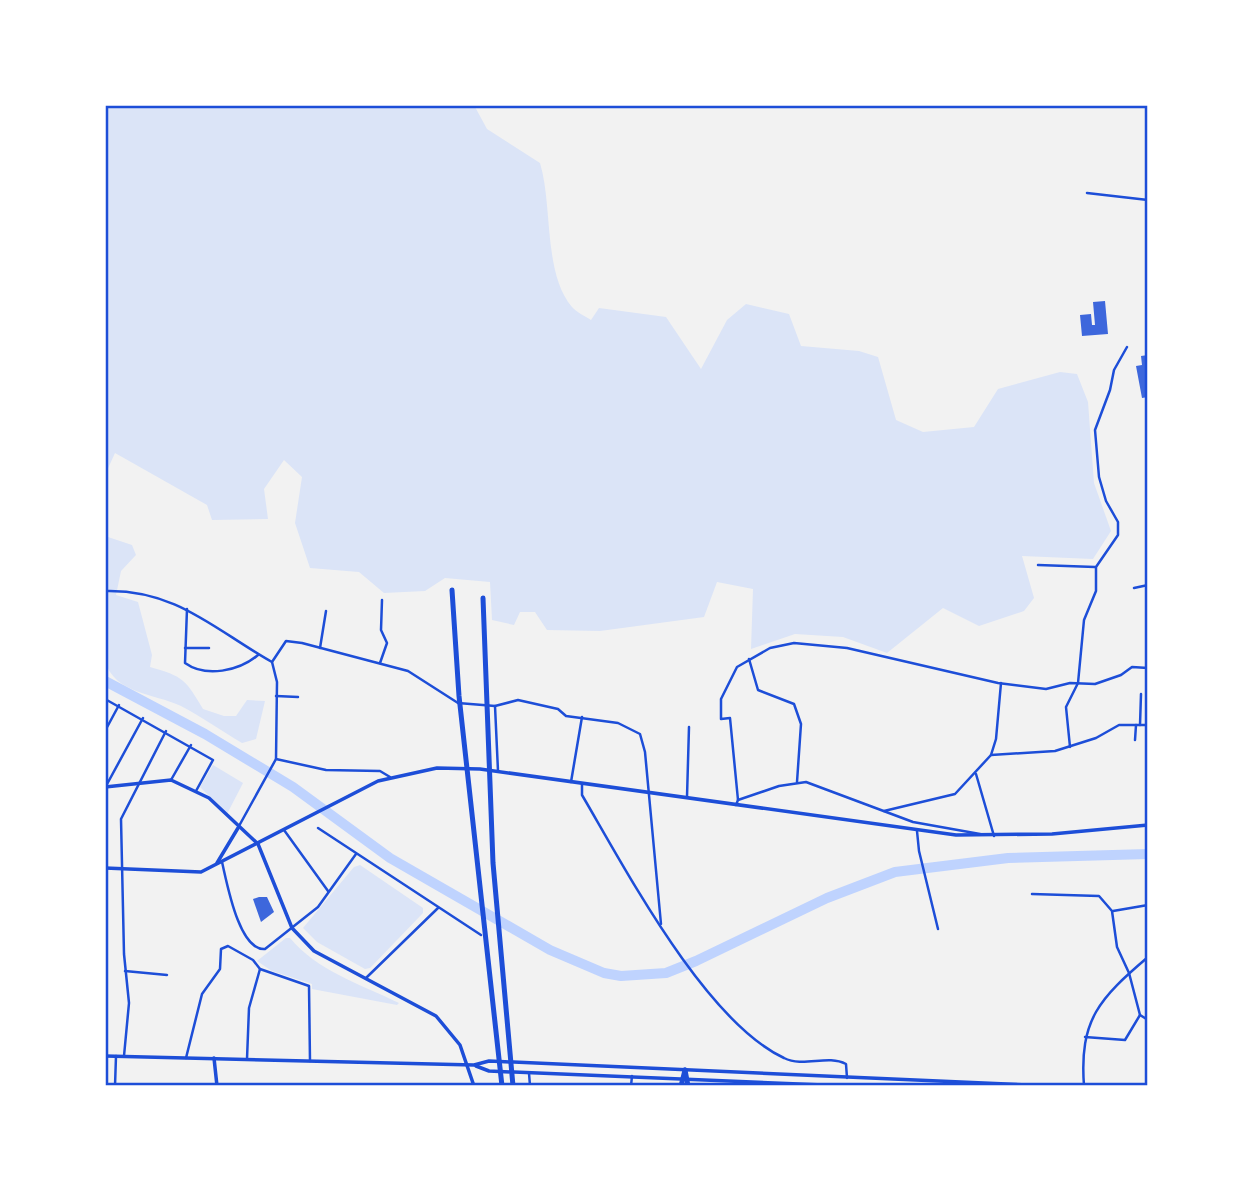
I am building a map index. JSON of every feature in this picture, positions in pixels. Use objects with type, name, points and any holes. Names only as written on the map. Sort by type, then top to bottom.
[{"type":"highway","points":[[452,590],[459,696],[502,1086]]},
{"type":"highway","points":[[482,598],[493,863],[513,1086]]},
{"type":"highway","points":[[685,1070],[688,1086]]},
{"type":"highway","points":[[681,1086],[685,1078]]},
{"type":"main road","points":[[105,868],[195,872],[216,865],[390,777],[437,768],[498,771],[737,803],[917,831],[994,836],[1148,825]]},
{"type":"main road","points":[[105,787],[171,780],[209,798],[258,844],[292,928],[314,951],[436,1017],[454,1035],[471,1065],[474,1086]]},
{"type":"main road","points":[[216,865],[238,828]]},
{"type":"main road","points":[[105,1056],[471,1065],[489,1061],[527,1062],[1050,1086]]},
{"type":"main road","points":[[214,1058],[217,1086]]},
{"type":"main road","points":[[471,1065],[489,1071],[848,1086]]},
{"type":"main road","points":[[887,1080],[887,1086]]},
{"type":"street","points":[[1087,192],[1148,200]]},
{"type":"street","points":[[1070,747],[1066,707],[1077,683],[1084,620],[1096,591],[1096,567],[1118,535],[1118,522],[1106,501],[1099,477],[1095,429],[1110,390],[1114,370],[1127,347]]},
{"type":"street","points":[[1038,565],[1096,567]]},
{"type":"street","points":[[1134,588],[1148,585]]},
{"type":"street","points":[[105,591],[151,596],[187,609],[272,662]]},
{"type":"street","points":[[380,663],[387,643],[381,630],[382,600]]},
{"type":"street","points":[[187,609],[185,663],[195,670],[220,671],[247,664],[259,654]]},
{"type":"street","points":[[320,648],[326,611]]},
{"type":"street","points":[[238,828],[275,760],[276,696],[272,662],[286,641],[320,648],[380,663],[428,681],[458,703],[495,706],[518,700],[558,709],[566,716],[618,723],[640,734],[661,924]]},
{"type":"street","points":[[976,774],[994,836],[913,822],[813,783],[797,782],[737,803],[730,718],[721,719],[721,699],[730,677],[749,658],[780,645],[816,644],[1001,683],[1046,689],[1077,683],[1095,684],[1115,678],[1132,667],[1148,667]]},
{"type":"street","points":[[185,648],[209,648]]},
{"type":"street","points":[[749,658],[758,690],[794,704],[801,724],[797,782]]},
{"type":"street","points":[[883,811],[932,797],[949,797],[976,774],[991,755],[996,739],[1001,683]]},
{"type":"street","points":[[1135,740],[1140,694]]},
{"type":"street","points":[[276,696],[298,697]]},
{"type":"street","points":[[105,699],[191,745],[213,760],[196,791]]},
{"type":"street","points":[[105,731],[119,705]]},
{"type":"street","points":[[495,706],[498,771]]},
{"type":"street","points":[[105,787],[143,718]]},
{"type":"street","points":[[572,782],[582,718]]},
{"type":"street","points":[[991,755],[1027,755],[1070,747],[1119,725],[1148,725]]},
{"type":"street","points":[[687,798],[689,727]]},
{"type":"street","points":[[124,1056],[129,1003],[125,971],[121,819],[166,731]]},
{"type":"street","points":[[171,780],[191,745]]},
{"type":"street","points":[[275,760],[326,770],[380,771],[390,777]]},
{"type":"street","points":[[582,784],[582,795],[649,909],[694,974],[727,1012],[768,1048],[792,1061],[838,1060],[846,1064],[847,1078]]},
{"type":"street","points":[[318,828],[481,935]]},
{"type":"street","points":[[284,830],[328,891]]},
{"type":"street","points":[[917,831],[938,929]]},
{"type":"street","points":[[222,862],[239,922],[254,947],[265,949],[318,907],[356,854]]},
{"type":"street","points":[[1032,894],[1099,896],[1112,911],[1117,947],[1129,973],[1139,1015],[1125,1040],[1085,1037]]},
{"type":"street","points":[[1112,911],[1148,905]]},
{"type":"street","points":[[366,978],[438,908]]},
{"type":"street","points":[[186,1058],[202,993],[220,969],[223,946],[253,960],[260,969],[309,986],[310,1061]]},
{"type":"street","points":[[1084,1086],[1082,1053],[1085,1037],[1109,992],[1148,957]]},
{"type":"street","points":[[247,1059],[249,1009],[260,969]]},
{"type":"street","points":[[125,971],[167,975]]},
{"type":"street","points":[[1139,1015],[1148,1020]]},
{"type":"street","points":[[115,1086],[116,1056]]},
{"type":"street","points":[[527,1073],[530,1086]]},
{"type":"street","points":[[631,1086],[632,1076]]},
{"type":"street","points":[[725,1086],[726,1080]]},
{"type":"shaded area","points":[[105,105],[474,105],[487,129],[540,163],[557,276],[563,293],[578,312],[591,320],[599,308],[666,317],[701,369],[727,320],[746,304],[789,314],[801,346],[859,351],[878,357],[896,420],[923,432],[974,427],[998,389],[1060,372],[1077,374],[1088,402],[1094,483],[1111,531],[1093,559],[1022,556],[1034,598],[1024,611],[979,626],[943,608],[887,653],[843,637],[795,634],[751,649],[753,589],[717,582],[704,617],[600,631],[547,630],[535,612],[520,612],[514,625],[492,620],[490,582],[445,578],[425,591],[384,593],[359,572],[310,568],[295,523],[302,477],[284,460],[264,489],[268,519],[212,520],[207,505],[115,453],[105,475]]},
{"type":"shaded area","points":[[105,536],[132,545],[136,555],[121,571],[116,595],[138,602],[152,655],[150,667],[182,680],[203,709],[224,716],[236,716],[247,700],[265,701],[256,739],[242,743],[181,706],[126,686],[110,672],[105,661]]},
{"type":"shaded area","points":[[213,765],[243,783],[227,814],[200,787]]},
{"type":"shaded area","points":[[360,865],[423,908],[423,913],[370,968],[365,969],[317,942],[303,928],[354,867]]},
{"type":"shaded area","points":[[286,938],[290,938],[326,968],[399,1003],[397,1005],[312,989],[312,984],[272,971],[257,961]]},
{"type":"building","points":[[1105,301],[1108,334],[1082,336],[1080,315],[1091,314],[1092,325],[1095,325],[1093,302]]},
{"type":"building","points":[[1148,355],[1148,397],[1142,398],[1136,366],[1142,365],[1141,356]]},
{"type":"building","points":[[267,897],[274,912],[261,922],[253,899]]},
{"type":"waterway","points":[[105,681],[205,734],[293,787],[390,858],[550,950],[604,973],[621,976],[666,973],[827,898],[895,872],[1008,858],[1148,854]]}]
